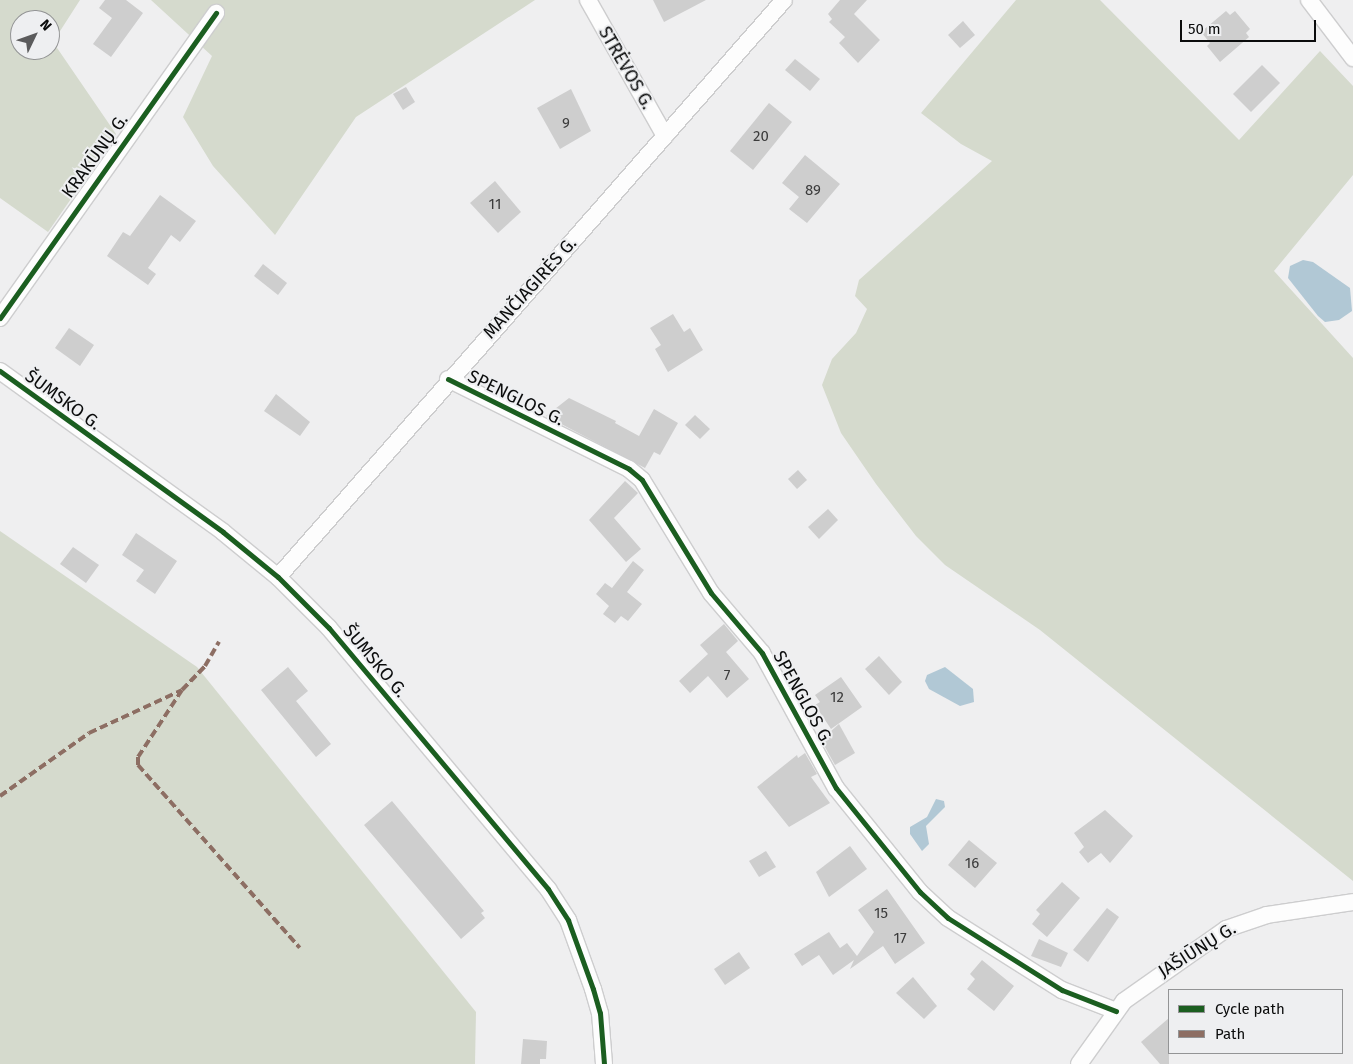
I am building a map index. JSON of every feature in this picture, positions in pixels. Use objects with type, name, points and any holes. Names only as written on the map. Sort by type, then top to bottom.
[{"type":"street","name":"STRĖVOS G.","points":[[588,0],[665,136]]},
{"type":"street","name":"MANČIAGIRĖS G.","points":[[278,576],[448,379],[784,0]]},
{"type":"street","points":[[1309,0],[1353,58]]},
{"type":"street","name":"KRAKŪNŲ G.","points":[[0,318],[216,13]]},
{"type":"street","name":"ŠUMSKO G.","points":[[0,372],[223,532],[278,576],[329,628],[548,890],[568,920],[594,989],[601,1021],[604,1064]]},
{"type":"street","name":"SPENGLOS G.","points":[[448,379],[629,469],[642,480],[711,593],[762,653],[836,788],[920,892],[948,918],[1029,970],[1062,990],[1116,1011]]},
{"type":"street","name":"JAŠIŪNŲ G.","points":[[1080,1064],[1116,1011],[1145,984],[1226,929],[1267,915],[1353,902]]},
{"type":"shaded area","points":[[0,0],[80,0],[60,31],[60,10],[10,10],[10,60],[60,60],[60,52],[116,134],[48,232],[0,198]]},
{"type":"shaded area","points":[[151,0],[535,0],[356,117],[275,235],[213,166],[183,117],[212,56]]},
{"type":"shaded area","points":[[1016,0],[1100,0],[1239,140],[1320,51],[1353,86],[1353,175],[1274,271],[1353,358],[1353,881],[1040,630],[945,565],[916,536],[876,484],[841,433],[822,385],[832,359],[856,333],[867,309],[855,296],[859,280],[992,161],[961,144],[921,113]]},
{"type":"shaded area","points":[[0,531],[197,667],[476,1012],[475,1064],[0,1064]]},
{"type":"water","points":[[1303,260],[1313,262],[1350,288],[1352,311],[1339,320],[1325,322],[1318,316],[1288,278],[1290,266]]},
{"type":"water","points":[[945,667],[973,689],[974,702],[960,706],[929,689],[925,681],[927,675]]},
{"type":"water","points":[[936,799],[944,801],[945,807],[926,826],[929,844],[922,851],[910,834],[910,827],[927,817]]},
{"type":"building","points":[[105,0],[126,0],[143,13],[111,57],[93,44],[112,18],[99,8]]},
{"type":"building","points":[[653,0],[706,0],[664,22]]},
{"type":"building","points":[[840,0],[867,0],[854,14],[880,40],[858,63],[839,43],[845,37],[829,22],[832,19],[828,14]]},
{"type":"building","points":[[1226,11],[1230,15],[1235,11],[1250,29],[1246,33],[1249,37],[1220,62],[1207,46],[1210,43],[1201,32]]},
{"type":"building","points":[[963,21],[975,35],[960,48],[948,35]]},
{"type":"building","points":[[795,59],[820,79],[810,91],[785,70]]},
{"type":"building","points":[[1262,65],[1280,83],[1251,112],[1233,94]]},
{"type":"building","points":[[406,87],[415,102],[403,110],[393,94]]},
{"type":"building","points":[[571,89],[591,131],[560,149],[537,108]]},
{"type":"building","points":[[769,103],[792,122],[753,170],[730,151]]},
{"type":"building","points":[[805,155],[840,184],[807,223],[789,209],[799,197],[782,183]]},
{"type":"building","points":[[495,181],[521,212],[498,233],[470,203]]},
{"type":"building","points":[[160,195],[196,221],[180,242],[171,235],[148,268],[156,274],[148,285],[107,256],[123,232],[130,236]]},
{"type":"building","points":[[263,264],[287,283],[278,295],[254,276]]},
{"type":"building","points":[[673,314],[684,332],[690,328],[703,350],[668,372],[655,349],[661,345],[650,328]]},
{"type":"building","points":[[69,328],[94,345],[80,366],[55,348]]},
{"type":"building","points":[[276,394],[310,422],[300,436],[264,411]]},
{"type":"building","points":[[569,398],[616,421],[615,423],[639,436],[654,409],[678,423],[660,455],[654,452],[645,468],[546,416]]},
{"type":"building","points":[[695,415],[710,429],[700,439],[685,425]]},
{"type":"building","points":[[798,470],[807,480],[797,489],[788,479]]},
{"type":"building","points":[[625,481],[638,493],[614,518],[641,549],[626,562],[589,520]]},
{"type":"building","points":[[828,509],[838,520],[819,539],[808,527]]},
{"type":"building","points":[[136,533],[177,561],[155,594],[136,581],[144,570],[122,555]]},
{"type":"building","points":[[73,547],[99,565],[86,583],[60,564]]},
{"type":"building","points":[[633,561],[644,570],[627,592],[642,604],[628,621],[621,616],[615,623],[603,614],[609,606],[596,594],[605,583],[612,588]]},
{"type":"building","points":[[724,624],[738,641],[726,652],[749,679],[727,698],[708,676],[690,693],[679,681],[708,654],[700,645]]},
{"type":"building","points":[[879,656],[902,682],[889,695],[865,669]]},
{"type":"building","points":[[288,667],[308,691],[296,701],[331,744],[316,757],[261,690]]},
{"type":"building","points":[[841,677],[862,707],[831,729],[815,705],[820,702],[815,695]]},
{"type":"building","points":[[839,724],[855,753],[835,765],[821,740]]},
{"type":"building","points":[[805,753],[817,774],[811,777],[830,803],[789,827],[757,787],[797,755],[798,758]]},
{"type":"building","points":[[392,801],[484,911],[481,913],[485,918],[461,939],[364,825]]},
{"type":"building","points":[[1105,810],[1133,836],[1110,863],[1101,853],[1088,863],[1079,852],[1084,847],[1074,833]]},
{"type":"building","points":[[969,840],[997,863],[975,888],[948,865]]},
{"type":"building","points":[[850,846],[867,869],[829,897],[816,872]]},
{"type":"building","points":[[766,851],[776,867],[759,877],[749,861]]},
{"type":"building","points":[[1062,882],[1080,898],[1047,937],[1032,924],[1040,914],[1036,910]]},
{"type":"building","points":[[887,889],[925,943],[895,964],[883,946],[850,969],[854,960],[833,975],[819,955],[802,966],[794,954],[829,932],[840,948],[847,943],[857,956],[874,932],[858,910]]},
{"type":"building","points":[[1107,908],[1119,917],[1088,962],[1073,950]]},
{"type":"building","points":[[1039,939],[1068,953],[1061,967],[1031,956]]},
{"type":"building","points":[[739,952],[750,968],[725,985],[714,969]]},
{"type":"building","points":[[982,960],[1014,986],[994,1011],[967,989],[975,979],[970,974]]},
{"type":"building","points":[[913,977],[937,1006],[924,1019],[896,993]]},
{"type":"building","points":[[1168,1019],[1169,1064],[1160,1064],[1141,1042]]},
{"type":"building","points":[[523,1039],[547,1041],[546,1059],[540,1059],[540,1064],[521,1064]]},
{"type":"marked path","points":[[0,796],[89,733],[182,690],[205,666],[219,642]]},
{"type":"marked path","points":[[182,690],[138,757],[138,765],[300,948]]},
{"type":"cycle path","points":[[0,318],[216,13]]},
{"type":"cycle path","points":[[0,371],[223,532],[278,577],[329,628],[548,889],[568,920],[600,1013],[604,1064]]},
{"type":"cycle path","points":[[448,379],[629,469],[642,480],[711,593],[762,653],[836,788],[920,892],[948,918],[1062,990],[1116,1011]]}]
